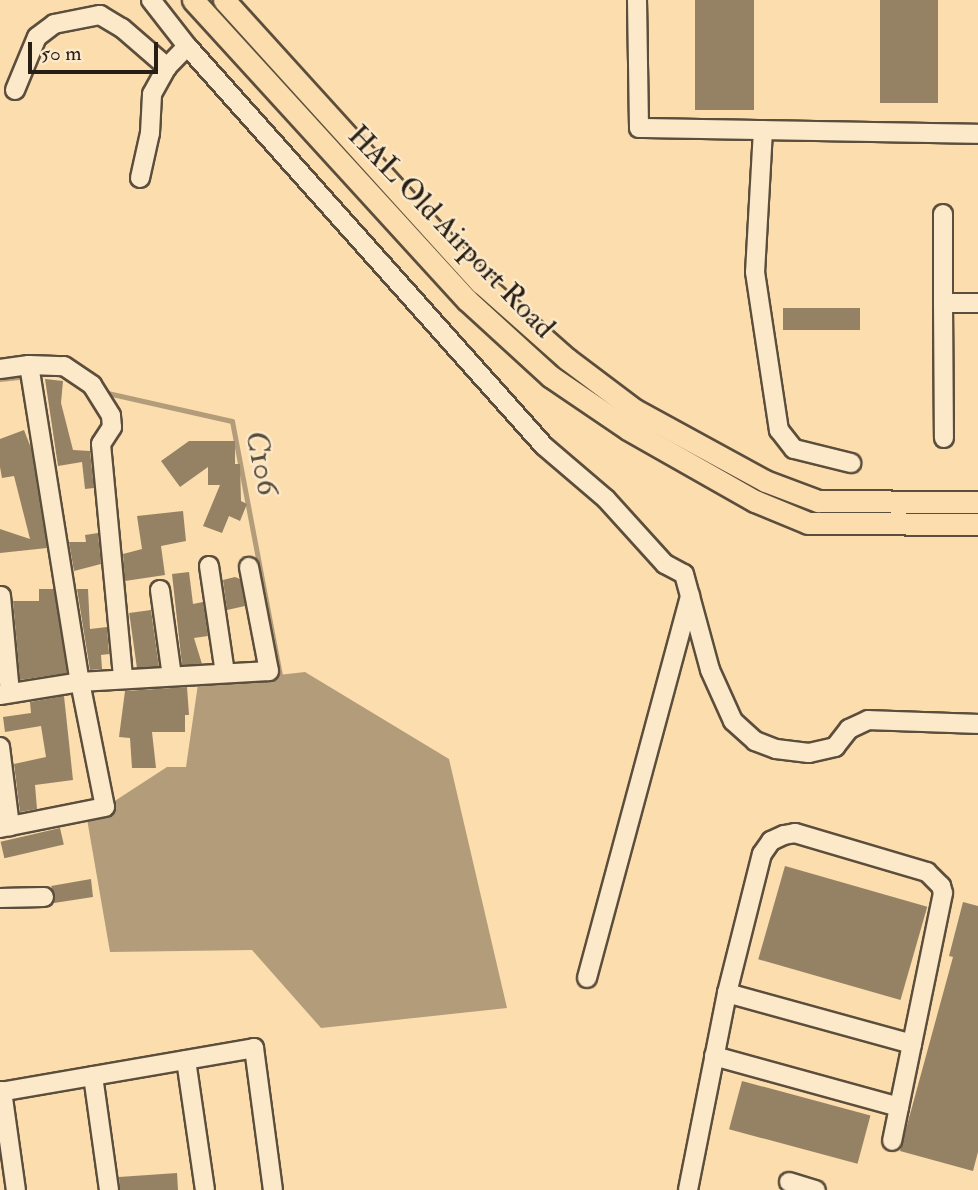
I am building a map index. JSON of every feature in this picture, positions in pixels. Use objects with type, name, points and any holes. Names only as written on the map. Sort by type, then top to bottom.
[{"type":"main road","name":"HAL Old Airport Road","points":[[194,0],[467,300],[550,376],[628,429],[755,501],[808,523],[978,524]]},
{"type":"main road","name":"HAL Old Airport Road","points":[[224,0],[481,283],[567,359],[635,410],[765,481],[818,501],[978,502]]},
{"type":"street","points":[[151,0],[187,46],[544,446],[606,499],[666,564],[684,574],[710,670],[733,721],[755,741],[776,749],[809,753],[835,747],[849,729],[868,720],[978,724]]},
{"type":"street","points":[[637,0],[639,128],[978,134]]},
{"type":"street","points":[[15,90],[37,37],[54,24],[100,16],[122,29],[167,67]]},
{"type":"street","points":[[140,178],[150,133],[152,94],[167,67],[187,46]]},
{"type":"street","points":[[763,130],[755,272],[779,430],[794,449],[851,464]]},
{"type":"street","points":[[943,214],[944,438]]},
{"type":"street","points":[[943,303],[978,303]]},
{"type":"street","points":[[0,747],[5,827],[105,807],[80,682],[29,365]]},
{"type":"street","points":[[0,369],[29,365],[64,366],[92,385],[111,416],[112,427],[101,444],[123,678]]},
{"type":"street","points":[[209,566],[225,673]]},
{"type":"street","points":[[1,596],[5,694],[123,678],[269,671],[249,566]]},
{"type":"street","points":[[160,590],[172,676]]},
{"type":"street","points":[[587,978],[690,595]]},
{"type":"street","points":[[688,1190],[726,993],[762,854],[771,841],[795,833],[927,872],[941,886],[943,893],[892,1140]]},
{"type":"street","points":[[0,898],[44,897]]},
{"type":"street","points":[[726,993],[912,1044]]},
{"type":"street","points":[[16,1190],[1,1092],[254,1048],[274,1190]]},
{"type":"street","points":[[714,1056],[899,1107]]},
{"type":"street","points":[[186,1060],[205,1190]]},
{"type":"street","points":[[93,1076],[109,1190]]},
{"type":"street","points":[[789,1182],[816,1190]]},
{"type":"shaded area","points":[[305,672],[449,759],[507,1008],[321,1028],[252,950],[110,952],[87,819],[167,767],[186,767],[198,684]]},
{"type":"building","points":[[695,0],[754,0],[754,110],[695,110]]},
{"type":"building","points":[[880,0],[938,0],[938,103],[880,103]]},
{"type":"building","points":[[783,308],[860,308],[860,330],[783,330]]},
{"type":"building","points":[[45,379],[63,381],[61,403],[73,450],[90,451],[94,488],[85,489],[82,462],[58,466]]},
{"type":"building","points":[[24,430],[31,448],[47,548],[0,553],[0,529],[30,539],[14,476],[2,478],[0,467],[0,439]]},
{"type":"building","points":[[189,441],[235,441],[235,464],[240,464],[241,501],[247,504],[240,521],[229,516],[222,533],[203,526],[220,485],[208,485],[208,467],[180,487],[161,461]]},
{"type":"building","points":[[183,511],[186,541],[161,546],[165,575],[125,581],[123,554],[142,549],[137,516]]},
{"type":"building","points":[[98,533],[101,564],[74,571],[69,542],[86,542],[85,535]]},
{"type":"building","points":[[189,572],[193,604],[203,602],[208,636],[194,638],[202,664],[182,665],[172,574]]},
{"type":"building","points":[[235,577],[240,579],[245,606],[227,610],[223,580]]},
{"type":"building","points":[[39,589],[54,589],[67,673],[20,680],[13,601],[39,601]]},
{"type":"building","points":[[77,589],[88,589],[90,629],[107,627],[109,654],[101,655],[102,669],[90,670]]},
{"type":"building","points":[[151,610],[159,666],[137,670],[129,613]]},
{"type":"building","points":[[187,687],[189,715],[185,715],[185,732],[152,732],[156,768],[132,768],[130,738],[119,737],[125,691]]},
{"type":"building","points":[[64,696],[73,780],[35,785],[37,809],[20,812],[14,764],[46,757],[41,726],[5,732],[3,717],[31,713],[30,702]]},
{"type":"building","points":[[60,828],[64,845],[4,858],[1,842]]},
{"type":"building","points":[[785,866],[927,907],[901,1000],[758,959]]},
{"type":"building","points":[[91,879],[93,897],[54,903],[55,896],[51,886]]},
{"type":"building","points":[[963,902],[978,906],[978,1152],[973,1171],[900,1151],[953,957],[949,956]]},
{"type":"building","points":[[742,1081],[870,1115],[858,1164],[729,1129]]},
{"type":"building","points":[[177,1173],[178,1190],[120,1190],[119,1177]]},
{"type":"waterway","name":"C106","points":[[0,379],[28,376]]},
{"type":"waterway","name":"C106","points":[[103,392],[232,421],[281,680]]}]
